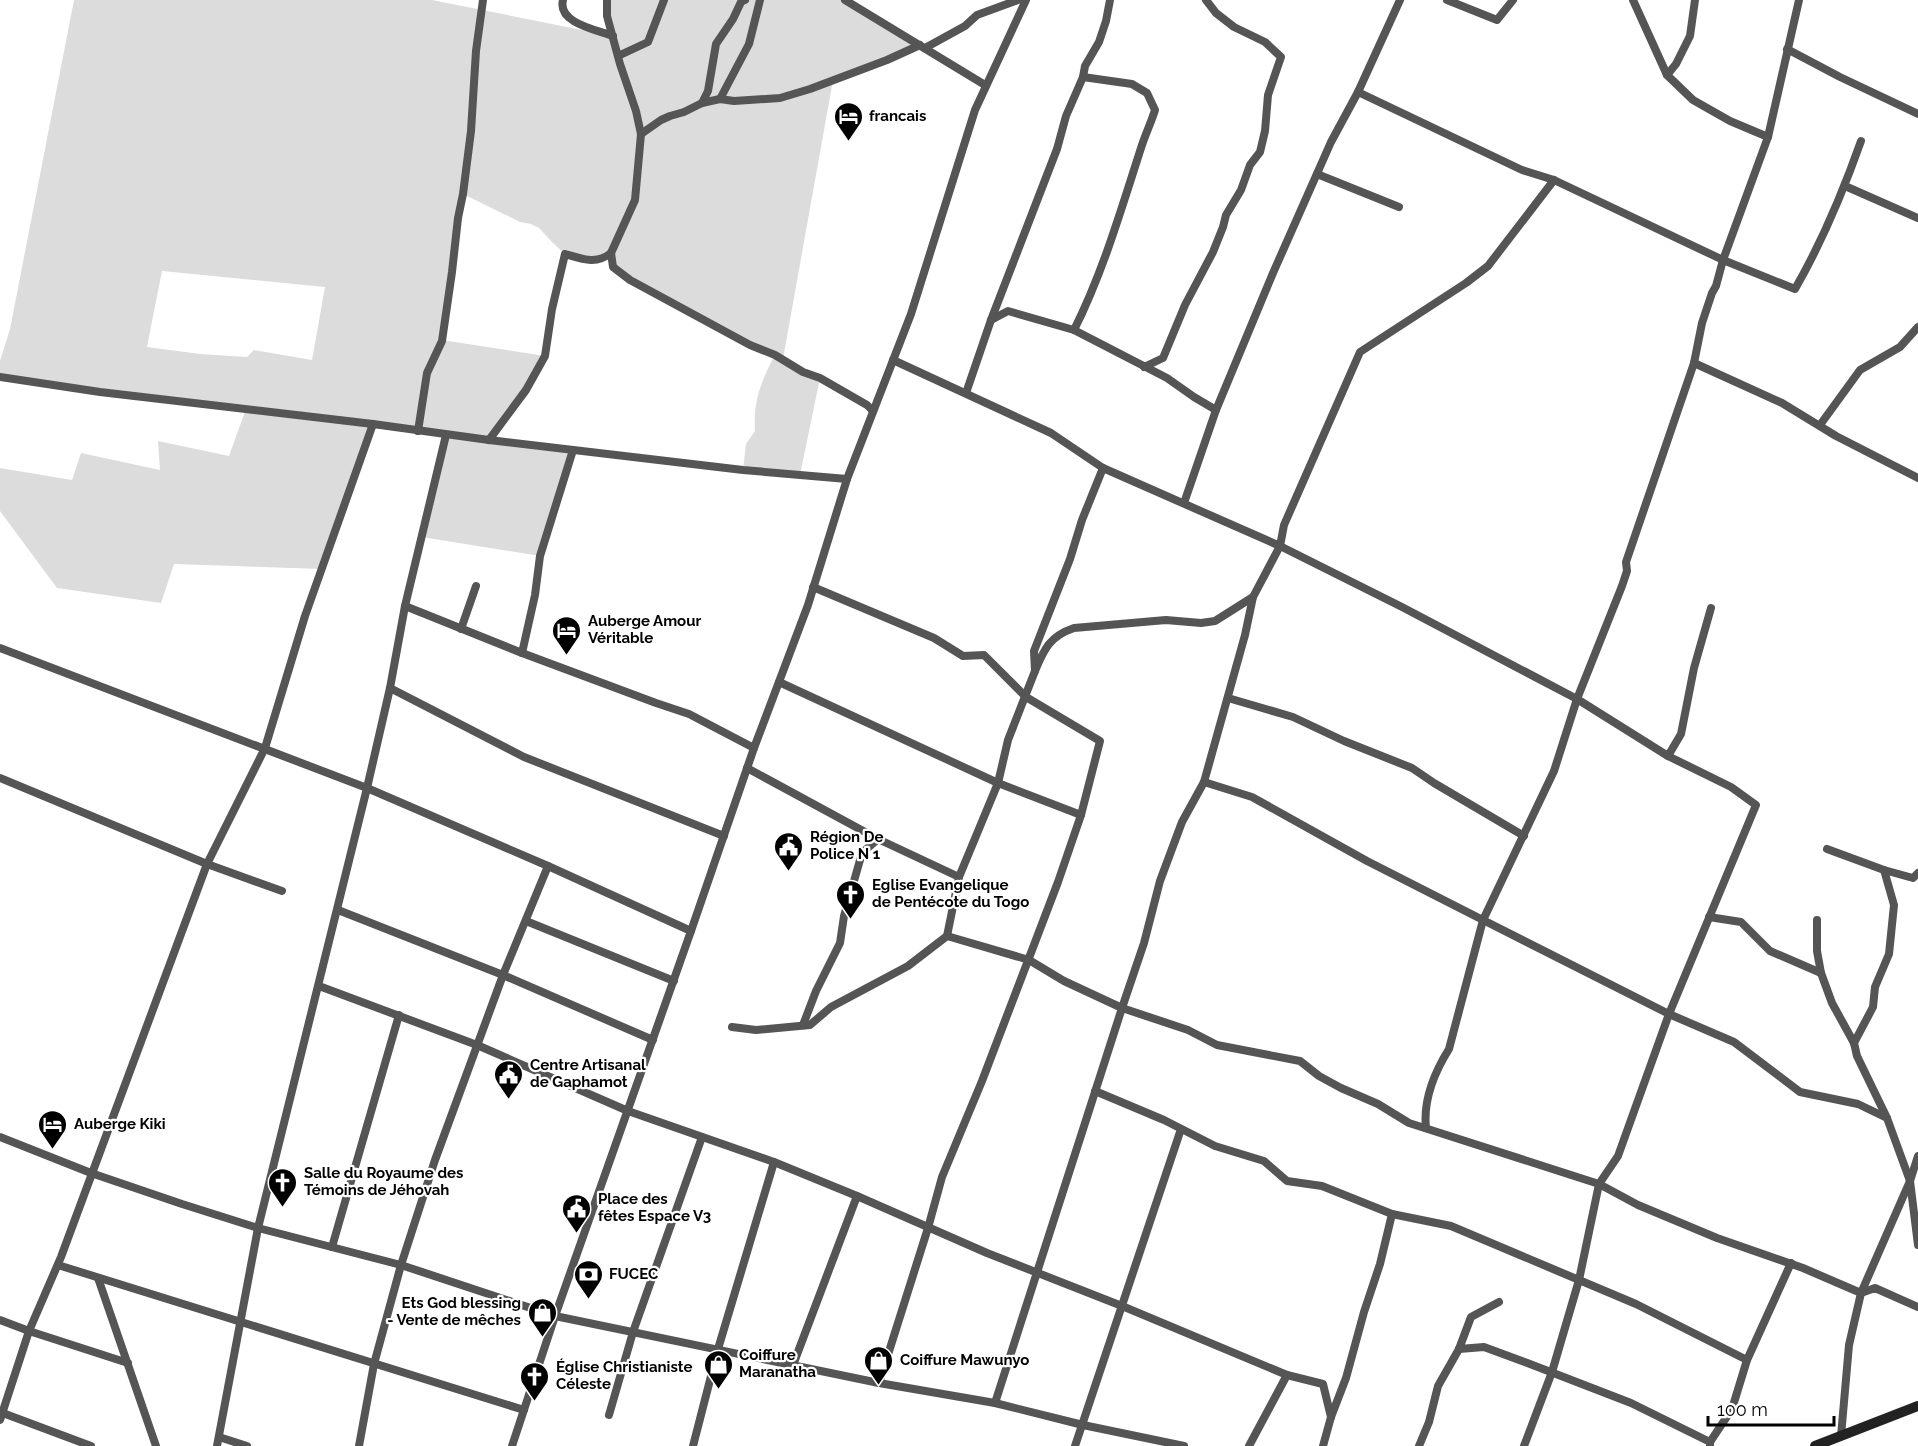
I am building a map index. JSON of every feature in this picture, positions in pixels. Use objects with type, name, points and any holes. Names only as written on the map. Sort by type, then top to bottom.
[{"type":"street","points":[[418,431],[427,373],[442,340],[471,131],[476,51],[483,0]]},
{"type":"street","points":[[563,0],[566,16],[613,36]]},
{"type":"street","points":[[489,440],[526,390],[545,356],[552,309],[566,254],[595,261],[604,258],[611,252],[635,200],[641,134],[607,16],[607,0]]},
{"type":"street","points":[[618,56],[648,42],[664,0]]},
{"type":"street","points":[[702,103],[708,91],[716,44],[733,19],[741,2],[745,0]]},
{"type":"street","points":[[720,99],[750,45],[760,0]]},
{"type":"street","points":[[845,0],[986,85]]},
{"type":"street","points":[[641,134],[670,116],[702,103],[720,99],[734,101],[787,96],[810,89],[922,47],[965,26],[982,13],[996,10],[1018,0]]},
{"type":"street","points":[[512,1446],[555,1316],[754,748],[813,587],[847,479],[911,314],[975,110],[1026,0]]},
{"type":"street","points":[[966,393],[991,320],[1057,149],[1066,116],[1083,77],[1085,66],[1103,32],[1110,0]]},
{"type":"street","points":[[1144,367],[1162,358],[1185,305],[1213,252],[1226,215],[1241,190],[1250,165],[1260,152],[1265,131],[1268,95],[1281,57],[1265,42],[1234,27],[1216,13],[1206,0]]},
{"type":"street","points":[[1184,503],[1216,410],[1317,174],[1400,0]]},
{"type":"street","points":[[1447,0],[1497,21],[1513,0]]},
{"type":"street","points":[[1633,0],[1667,75],[1693,100],[1730,121],[1768,137]]},
{"type":"street","points":[[1667,75],[1676,64],[1690,36],[1695,0]]},
{"type":"street","points":[[1426,1128],[1424,1112],[1430,1089],[1438,1066],[1449,1049],[1484,920],[1554,771],[1577,699],[1627,571],[1626,562],[1694,363],[1702,323],[1712,292],[1768,137],[1799,0]]},
{"type":"street","points":[[1787,49],[1918,114]]},
{"type":"street","points":[[1074,330],[1108,248],[1155,110],[1147,93],[1132,84],[1083,77]]},
{"type":"street","points":[[1358,92],[1522,170],[1554,180],[1723,260],[1795,289],[1845,186],[1861,141]]},
{"type":"street","points":[[1317,174],[1399,207]]},
{"type":"street","points":[[995,1403],[1144,943],[1160,881],[1182,822],[1204,782],[1245,635],[1253,597],[1280,546],[1284,525],[1360,352],[1466,283],[1488,266],[1554,180]]},
{"type":"street","points":[[1845,186],[1918,218]]},
{"type":"street","points":[[611,252],[613,267],[630,280],[750,345],[775,355],[803,372],[820,378],[867,405],[873,411]]},
{"type":"street","points":[[991,320],[1008,311],[1074,330],[1167,378],[1216,410]]},
{"type":"street","points":[[1820,425],[1860,370],[1900,346],[1918,327]]},
{"type":"street","points":[[893,360],[1050,433],[1103,468],[1280,546],[1402,607],[1577,699],[1668,756],[1731,787],[1756,805],[1669,1014],[1618,1156],[1599,1184],[1579,1280],[1552,1372],[1524,1446]]},
{"type":"street","points":[[1694,363],[1782,403],[1836,436],[1918,478]]},
{"type":"street","points":[[0,376],[100,392],[373,424],[446,435],[743,470],[847,479]]},
{"type":"street","points":[[91,1446],[1,1415],[29,1331],[58,1265],[207,864],[265,748],[305,616],[373,424]]},
{"type":"street","points":[[217,1446],[242,1323],[258,1228],[367,788],[390,688],[405,606],[446,435]]},
{"type":"street","points":[[522,653],[535,595],[540,556],[573,450]]},
{"type":"street","points":[[1035,671],[1034,651],[1103,468]]},
{"type":"street","points":[[461,629],[476,586]]},
{"type":"street","points":[[813,587],[934,638],[963,656],[984,655],[1026,697],[1100,741],[1080,815],[1058,882],[982,1081],[942,1177],[879,1383]]},
{"type":"street","points":[[732,1027],[756,1030],[810,1025],[831,1007],[908,966],[948,936],[959,877],[998,783],[1008,740],[1043,651],[1060,633],[1074,628],[1166,620],[1201,623],[1215,621],[1253,597]]},
{"type":"street","points":[[405,606],[656,704],[689,714],[754,748]]},
{"type":"street","points":[[1668,756],[1681,734],[1694,668],[1711,608]]},
{"type":"street","points":[[0,648],[131,700],[265,748],[367,788],[691,931]]},
{"type":"street","points":[[779,682],[998,783],[1080,815]]},
{"type":"street","points":[[390,688],[524,757],[724,836]]},
{"type":"street","points":[[1228,698],[1293,717],[1344,741],[1412,768],[1524,836]]},
{"type":"street","points":[[747,768],[878,839],[959,877]]},
{"type":"street","points":[[0,778],[207,864],[282,891]]},
{"type":"street","points":[[1204,782],[1252,797],[1367,861],[1669,1014],[1734,1042],[1800,1092],[1858,1104],[1887,1118]]},
{"type":"street","points":[[803,1025],[816,991],[840,943],[844,916],[862,853],[878,839]]},
{"type":"street","points":[[1827,849],[1884,870],[1916,878]]},
{"type":"street","points":[[359,1446],[374,1364],[435,1160],[503,975],[548,866]]},
{"type":"street","points":[[1854,1043],[1873,1007],[1875,987],[1889,954],[1894,905],[1884,870]]},
{"type":"street","points":[[338,910],[503,975],[653,1040]]},
{"type":"street","points":[[1709,917],[1741,922],[1770,951],[1821,973]]},
{"type":"street","points":[[1817,920],[1816,951],[1821,973],[1832,1003],[1854,1043],[1857,1056],[1887,1118],[1910,1181],[1918,1245]]},
{"type":"street","points":[[526,921],[674,981]]},
{"type":"street","points":[[948,936],[1029,960],[1064,981],[1122,1008],[1188,1030],[1217,1045],[1300,1061],[1319,1076],[1378,1104],[1409,1123],[1599,1184],[1638,1205],[1717,1238],[1791,1263],[1861,1293],[1875,1288],[1918,1307]]},
{"type":"street","points":[[319,986],[477,1045],[628,1111],[774,1162],[1287,1376],[1323,1384],[1331,1417]]},
{"type":"street","points":[[332,1247],[399,1016]]},
{"type":"street","points":[[1095,1091],[1215,1146],[1264,1161],[1287,1181],[1322,1186],[1392,1214],[1450,1226],[1636,1304],[1747,1360]]},
{"type":"street","points":[[1075,1446],[1181,1129]]},
{"type":"street","points":[[0,1137],[91,1173],[258,1228],[402,1265],[555,1316],[879,1383],[995,1403],[1083,1425],[1184,1446]]},
{"type":"street","points":[[609,1414],[633,1332],[702,1137]]},
{"type":"street","points":[[1841,1436],[1849,1345],[1861,1293],[1910,1181],[1918,1156]]},
{"type":"street","points":[[693,1446],[718,1349],[774,1162]]},
{"type":"street","points":[[793,1365],[857,1196]]},
{"type":"street","points":[[1323,1446],[1380,1264],[1392,1214]]},
{"type":"street","points":[[1458,1349],[1484,1347],[1552,1372],[1631,1403],[1710,1444],[1732,1409],[1747,1360],[1791,1263]]},
{"type":"street","points":[[58,1265],[524,1410]]},
{"type":"street","points":[[98,1278],[156,1446]]},
{"type":"street","points":[[1419,1446],[1429,1422],[1438,1386],[1458,1349],[1471,1317],[1499,1302]]},
{"type":"street","points":[[0,1320],[128,1363]]},
{"type":"street","points":[[1249,1446],[1287,1376]]},
{"type":"street","points":[[1815,1446],[1918,1406]]},
{"type":"street","points":[[219,1437],[247,1446]]},
{"type":"shaded area","points":[[74,0],[432,0],[612,36],[608,0],[845,0],[920,45],[833,80],[783,359],[820,378],[800,475],[743,470],[746,444],[755,431],[755,410],[759,392],[774,356],[613,267],[611,253],[595,261],[565,254],[539,228],[520,222],[463,194],[442,340],[545,356],[490,440],[573,450],[540,556],[422,537],[446,435],[373,425],[322,569],[174,564],[161,603],[57,588],[0,511],[0,468],[72,480],[81,453],[160,470],[158,441],[229,456],[246,409],[0,376],[0,361],[10,329]],"holes":[[[162,271],[325,287],[312,360],[254,350],[247,357],[147,347]]]},
{"type":"place","name":"francais","points":[[848,142]]},
{"type":"place","name":"Auberge Amour Véritable","points":[[567,656]]},
{"type":"place","name":"Région De Police N 1","points":[[789,872]]},
{"type":"place","name":"Eglise Evangelique de Pentécote du Togo","points":[[851,920]]},
{"type":"place","name":"Centre Artisanal de Gaphamot","points":[[509,1100]]},
{"type":"place","name":"Auberge Kiki","points":[[53,1150]]},
{"type":"place","name":"Salle du Royaume des Témoins de Jéhovah","points":[[283,1208]]},
{"type":"place","name":"Place des fêtes Espace V3","points":[[577,1234]]},
{"type":"place","name":"FUCEC","points":[[588,1300]]},
{"type":"place","name":"Ets God blessing - Vente de mêches","points":[[542,1338]]},
{"type":"place","name":"Coiffure Mawunyo","points":[[879,1386]]},
{"type":"place","name":"Coiffure Maranatha","points":[[718,1390]]},
{"type":"place","name":"Église Christianiste Céleste","points":[[535,1402]]}]
